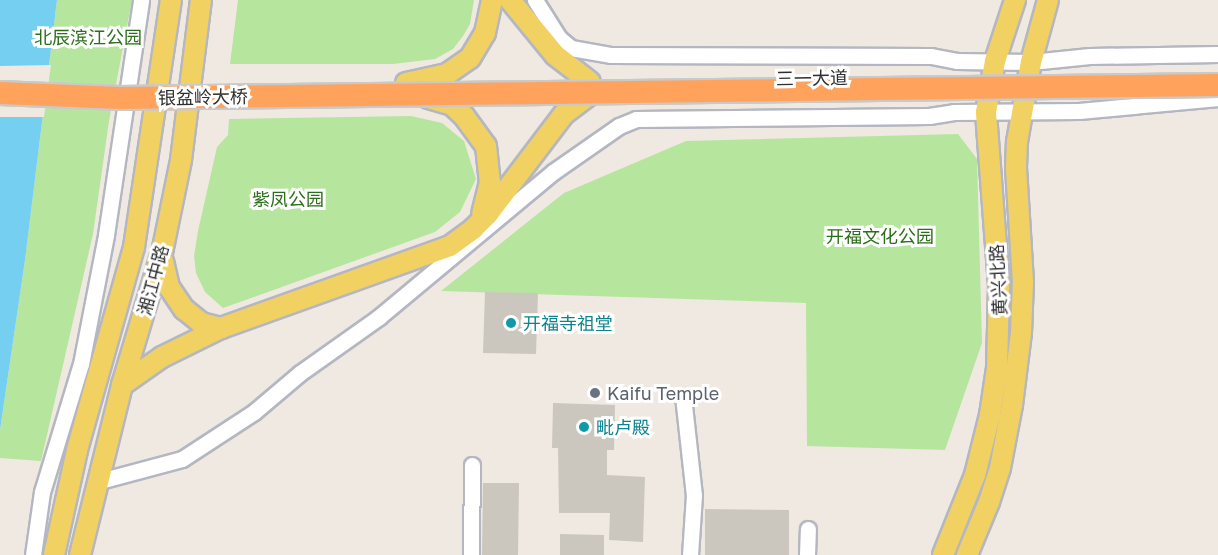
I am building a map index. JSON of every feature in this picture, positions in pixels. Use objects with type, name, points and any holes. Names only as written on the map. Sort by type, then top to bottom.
[{"type":"highway","name":"三一大道","points":[[590,88],[1218,70]]},
{"type":"highway","name":"银盆岭大桥","points":[[0,80],[406,88]]},
{"type":"highway","name":"三一大道","points":[[406,88],[1218,85]]},
{"type":"highway","name":"银盆岭大桥","points":[[0,93],[120,98],[406,88]]},
{"type":"main road","name":"湘江中路","points":[[54,555],[77,450],[134,247],[171,0]]},
{"type":"main road","name":"湘江中路","points":[[80,555],[96,482],[122,385],[163,248],[181,160],[201,0]]},
{"type":"main road","points":[[406,88],[447,74],[470,57],[485,33],[492,0]]},
{"type":"main road","points":[[122,385],[162,357],[221,328],[425,256],[450,246],[473,229],[488,214],[551,128],[590,88],[555,55],[510,0]]},
{"type":"main road","name":"黄兴北路","points":[[943,555],[975,475],[990,415],[997,368],[999,286],[986,112],[995,61],[1016,0]]},
{"type":"main road","name":"黄兴北路","points":[[967,555],[1000,468],[1016,379],[1023,282],[1016,168],[1020,112],[1048,0]]},
{"type":"main road","points":[[406,88],[452,105],[464,116],[486,146],[490,182],[482,215],[473,229]]},
{"type":"main road","points":[[163,248],[163,270],[175,299],[191,316],[221,328]]},
{"type":"street","points":[[33,555],[42,492],[81,363],[97,282],[141,0]]},
{"type":"street","points":[[534,0],[559,38],[572,48],[587,52],[932,56],[957,61],[1031,62],[1090,57],[1218,54]]},
{"type":"street","points":[[96,482],[182,459],[254,412],[300,373],[379,317],[553,172],[619,126],[636,119],[929,116],[954,112],[1079,111],[1218,98]]},
{"type":"street","points":[[682,396],[694,495],[690,555]]},
{"type":"street","points":[[471,555],[472,465]]},
{"type":"street","points":[[807,555],[808,529]]},
{"type":"green space","name":"北辰滨江公园","points":[[57,0],[132,0],[109,121],[93,234],[41,461],[0,458],[0,430],[25,260]]},
{"type":"green space","points":[[238,0],[474,0],[470,24],[463,36],[453,49],[435,59],[393,64],[230,64]]},
{"type":"green space","name":"紫凤公园","points":[[411,116],[442,123],[464,141],[476,179],[460,212],[435,232],[223,308],[205,292],[196,273],[194,256],[217,147],[228,135],[229,119]]},
{"type":"green space","name":"开福文化公园","points":[[958,134],[977,159],[982,343],[945,450],[807,446],[806,303],[441,291],[564,193],[686,141]]},
{"type":"water","points":[[0,0],[57,0],[25,260],[0,430]]},
{"type":"pier","points":[[51,65],[44,117],[0,117],[0,66]]},
{"type":"building","name":"开福寺祖堂","points":[[485,292],[538,293],[536,354],[483,353]]},
{"type":"building","points":[[553,403],[615,405],[614,450],[607,450],[607,475],[645,477],[643,542],[609,540],[610,513],[559,513],[558,448],[552,448]]},
{"type":"building","points":[[483,483],[519,483],[518,555],[482,555]]},
{"type":"building","points":[[705,509],[789,510],[789,555],[705,555]]},
{"type":"building","points":[[560,534],[604,535],[604,555],[560,555]]},
{"type":"place","name":"开福寺祖堂","points":[[511,323]]},
{"type":"place","name":"Kaifu Temple","points":[[595,393]]},
{"type":"place","name":"毗卢殿","points":[[584,427]]}]
